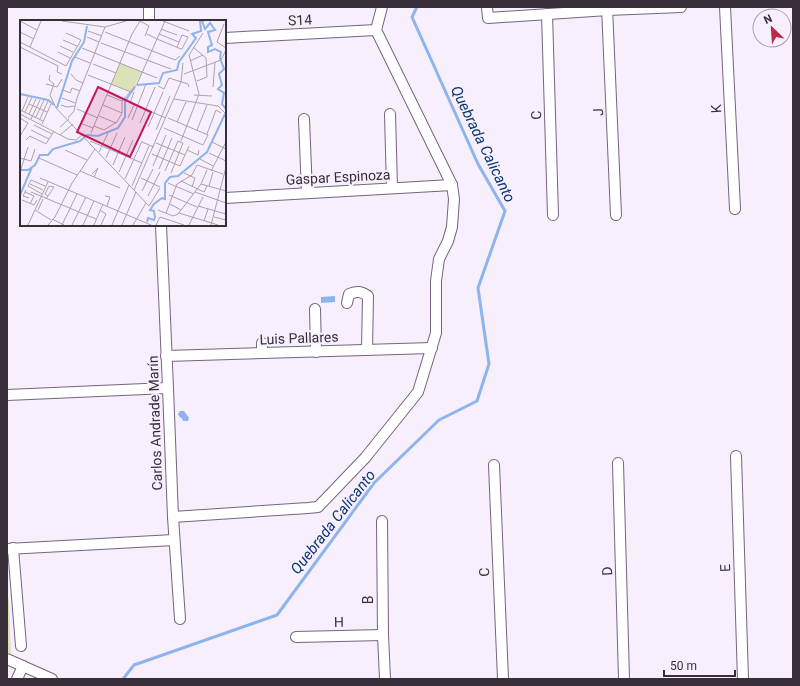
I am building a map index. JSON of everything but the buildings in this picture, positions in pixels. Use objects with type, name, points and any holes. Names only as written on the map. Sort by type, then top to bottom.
[{"type":"street","points":[[149,7],[149,20]]},
{"type":"street","points":[[173,517],[318,507],[364,458],[418,392],[436,333],[436,282],[439,259],[448,241],[452,228],[454,199],[452,185],[376,30],[382,7]]},
{"type":"street","points":[[487,7],[488,18],[608,9],[681,7]]},
{"type":"street","name":"K","points":[[725,7],[735,210]]},
{"type":"street","name":"J","points":[[608,9],[616,215]]},
{"type":"street","name":"C","points":[[547,14],[553,215]]},
{"type":"street","name":"S14","points":[[226,38],[376,30]]},
{"type":"street","points":[[390,114],[392,188]]},
{"type":"street","points":[[304,119],[307,193]]},
{"type":"street","name":"Gaspar Espinoza","points":[[226,198],[452,185]]},
{"type":"street","name":"Carlos Andrade Marín","points":[[161,226],[174,540],[180,619]]},
{"type":"street","points":[[347,303],[349,294],[355,292],[363,293],[368,296],[367,350]]},
{"type":"street","points":[[315,309],[316,352]]},
{"type":"street","name":"Luis Pallares","points":[[166,356],[262,348],[316,352],[432,348]]},
{"type":"street","points":[[7,395],[168,388]]},
{"type":"street","name":"E","points":[[736,456],[743,679]]},
{"type":"street","name":"D","points":[[618,463],[624,679]]},
{"type":"street","name":"C","points":[[494,465],[503,679]]},
{"type":"street","name":"B","points":[[382,521],[385,679]]},
{"type":"street","points":[[20,646],[10,548],[174,540]]},
{"type":"street","name":"H","points":[[296,637],[383,635]]},
{"type":"street","points":[[7,659],[52,679]]},
{"type":"street","points":[[17,679],[23,666]]},
{"type":"green space","points":[[7,599],[9,599],[11,654],[7,652]]},
{"type":"water","points":[[335,296],[335,302],[321,303],[321,297]]},
{"type":"water","points":[[180,411],[184,411],[189,418],[188,421],[183,421],[179,416],[178,414]]},
{"type":"waterway","name":"Quebrada Calicanto","points":[[123,679],[134,665],[277,615],[374,483],[439,420],[477,401],[489,364],[478,288],[505,211],[478,164],[412,17],[417,7]]}]
